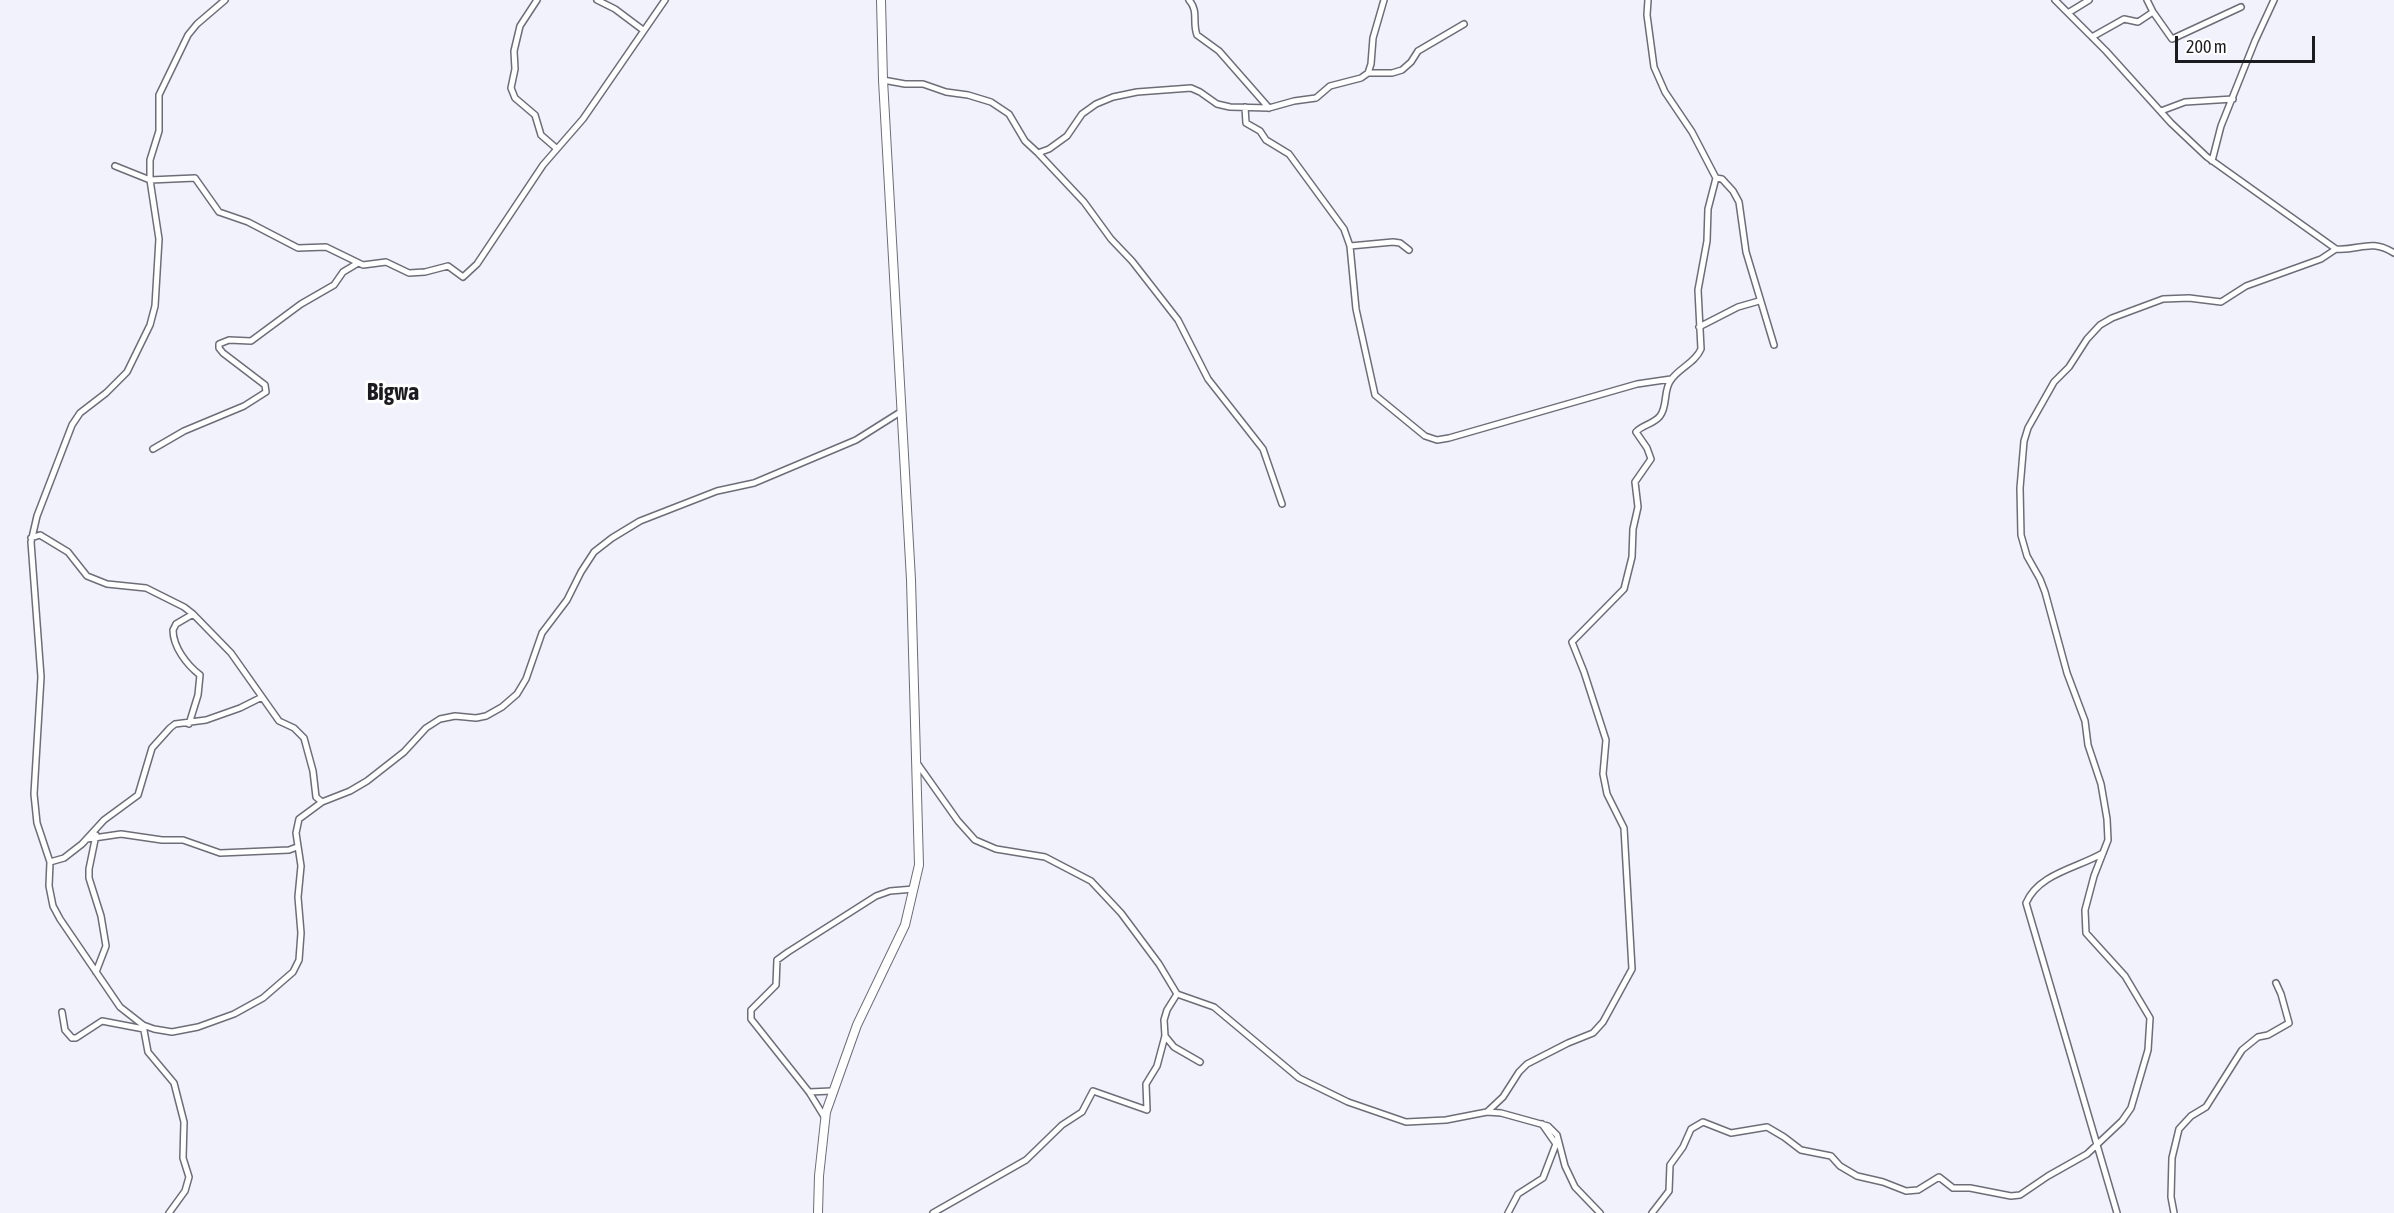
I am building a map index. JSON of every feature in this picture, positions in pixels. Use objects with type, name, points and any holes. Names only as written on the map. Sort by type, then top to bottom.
[{"type":"street","points":[[169,1213],[186,1188],[189,1178],[183,1158],[184,1122],[175,1086],[168,1074],[149,1054],[144,1027],[120,1007],[53,906],[49,881],[50,862],[39,832],[34,801],[41,677],[31,538],[37,516],[72,425],[80,413],[106,393],[126,372],[150,325],[155,306],[159,239],[150,180],[151,155],[159,126],[160,91],[188,35],[197,24],[225,0]]},
{"type":"street","points":[[537,0],[520,26],[514,51],[515,69],[511,88],[515,98],[535,115],[541,135],[556,148]]},
{"type":"street","points":[[597,0],[615,9],[643,30]]},
{"type":"street","points":[[115,166],[150,180],[195,178],[219,212],[248,222],[298,248],[326,247],[358,263],[368,266],[386,262],[409,273],[425,272],[448,266],[460,276],[466,276],[477,264],[556,148],[584,119],[665,0]]},
{"type":"street","points":[[818,1213],[825,1118],[832,1091],[866,1003],[905,925],[919,865],[911,580],[883,80],[881,0]]},
{"type":"street","points":[[1189,0],[1196,14],[1194,25],[1197,35],[1218,51],[1269,108]]},
{"type":"street","points":[[1368,73],[1373,38],[1384,0]]},
{"type":"street","points":[[1487,1112],[1503,1097],[1527,1064],[1593,1033],[1603,1022],[1632,969],[1624,828],[1606,794],[1603,774],[1606,740],[1572,642],[1624,589],[1632,557],[1633,529],[1638,507],[1635,482],[1651,459],[1650,453],[1636,432],[1662,413],[1666,390],[1671,379],[1700,353],[1698,285],[1707,241],[1708,209],[1716,178],[1692,132],[1661,84],[1654,67],[1648,0]]},
{"type":"street","points":[[2055,0],[2160,111],[2212,161],[2336,249]]},
{"type":"street","points":[[2068,13],[2089,0]]},
{"type":"street","points":[[2147,0],[2172,39],[2241,7]]},
{"type":"street","points":[[2212,161],[2221,126],[2254,41],[2274,0]]},
{"type":"street","points":[[2092,37],[2124,19],[2138,22],[2153,12]]},
{"type":"street","points":[[1038,153],[1049,149],[1067,136],[1089,108],[1121,95],[1148,90],[1191,88],[1217,104],[1230,108],[1269,108],[1316,98],[1330,86],[1361,78],[1368,73],[1392,73],[1402,70],[1418,51],[1464,24]]},
{"type":"street","points":[[883,80],[923,84],[991,102],[1009,114],[1025,141],[1084,202],[1111,239],[1132,261],[1178,320],[1208,379],[1263,449],[1282,504]]},
{"type":"street","points":[[2160,111],[2185,102],[2233,99]]},
{"type":"street","points":[[1245,107],[1246,123],[1260,131],[1266,140],[1289,154],[1344,229],[1350,246],[1353,294],[1373,392],[1431,439],[1449,438],[1637,384],[1671,379]]},
{"type":"street","points":[[1716,178],[1722,179],[1739,202],[1746,252],[1774,345]]},
{"type":"street","points":[[1350,246],[1393,242],[1400,243],[1409,250]]},
{"type":"street","points":[[1652,1213],[1669,1191],[1670,1165],[1683,1147],[1691,1129],[1703,1122],[1731,1133],[1767,1128],[1801,1150],[1830,1156],[1840,1166],[1857,1176],[1883,1182],[1906,1191],[1917,1190],[1939,1178],[1953,1188],[1970,1188],[2011,1196],[2020,1195],[2048,1176],[2087,1155],[2125,1117],[2134,1102],[2148,1050],[2150,1021],[2125,976],[2086,933],[2085,910],[2094,876],[2108,840],[2107,819],[2097,767],[2088,745],[2085,721],[2067,673],[2045,592],[2027,556],[2021,535],[2021,464],[2028,428],[2054,382],[2070,367],[2087,339],[2107,320],[2163,299],[2189,298],[2222,302],[2246,286],[2321,259],[2336,249],[2372,244],[2394,253]]},
{"type":"street","points":[[153,449],[184,431],[244,406],[266,392],[265,385],[223,353],[219,344],[229,340],[251,341],[301,304],[334,285],[344,272],[358,263]]},
{"type":"street","points":[[1699,327],[1738,307],[1759,301]]},
{"type":"street","points":[[62,1012],[65,1030],[72,1038],[76,1038],[102,1021],[172,1032],[198,1027],[228,1017],[263,998],[293,972],[299,960],[301,933],[298,897],[301,866],[296,827],[299,819],[322,802],[350,791],[367,781],[404,752],[426,728],[440,719],[455,716],[476,718],[486,716],[517,694],[526,679],[546,625],[567,600],[594,552],[612,538],[633,525],[688,502],[717,491],[754,483],[831,451],[855,440],[902,411]]},
{"type":"street","points":[[31,538],[40,535],[63,549],[87,576],[107,584],[146,588],[193,614],[227,648],[279,721],[298,732],[306,741],[316,797],[322,802]]},
{"type":"street","points":[[189,724],[198,695],[200,675],[193,670],[175,642],[172,630],[176,624],[193,614]]},
{"type":"street","points":[[50,862],[60,861],[86,840],[104,820],[138,795],[152,748],[175,724],[189,724],[240,708],[262,697]]},
{"type":"street","points":[[916,762],[964,829],[980,844],[1045,858],[1091,881],[1121,913],[1159,964],[1177,994],[1214,1007],[1308,1084],[1380,1114],[1406,1122],[1456,1119],[1487,1112],[1501,1113],[1542,1124],[1551,1128],[1557,1135],[1565,1166],[1575,1187],[1600,1213]]},
{"type":"street","points":[[96,972],[106,946],[101,916],[89,878],[97,829]]},
{"type":"street","points":[[86,840],[121,834],[162,840],[183,840],[227,854],[290,850],[297,847]]},
{"type":"street","points":[[2104,852],[2086,862],[2067,867],[2036,889],[2026,903],[2117,1213]]},
{"type":"street","points":[[825,1118],[810,1092],[751,1019],[751,1010],[774,988],[777,981],[777,960],[876,896],[890,891],[914,889]]},
{"type":"street","points":[[2174,1213],[2171,1197],[2172,1158],[2179,1129],[2191,1116],[2206,1107],[2242,1050],[2258,1037],[2268,1035],[2288,1024],[2283,1000],[2276,983]]},
{"type":"street","points":[[933,1213],[1026,1160],[1062,1125],[1082,1112],[1093,1091],[1147,1110],[1146,1084],[1156,1068],[1165,1036],[1165,1015],[1177,994]]},
{"type":"street","points":[[1165,1036],[1174,1047],[1200,1062]]},
{"type":"street","points":[[810,1092],[832,1091]]},
{"type":"street","points":[[1508,1213],[1518,1194],[1540,1181],[1548,1168],[1556,1144],[1542,1124]]},
{"type":"district","name":"Bigwa","points":[[393,392]]}]
